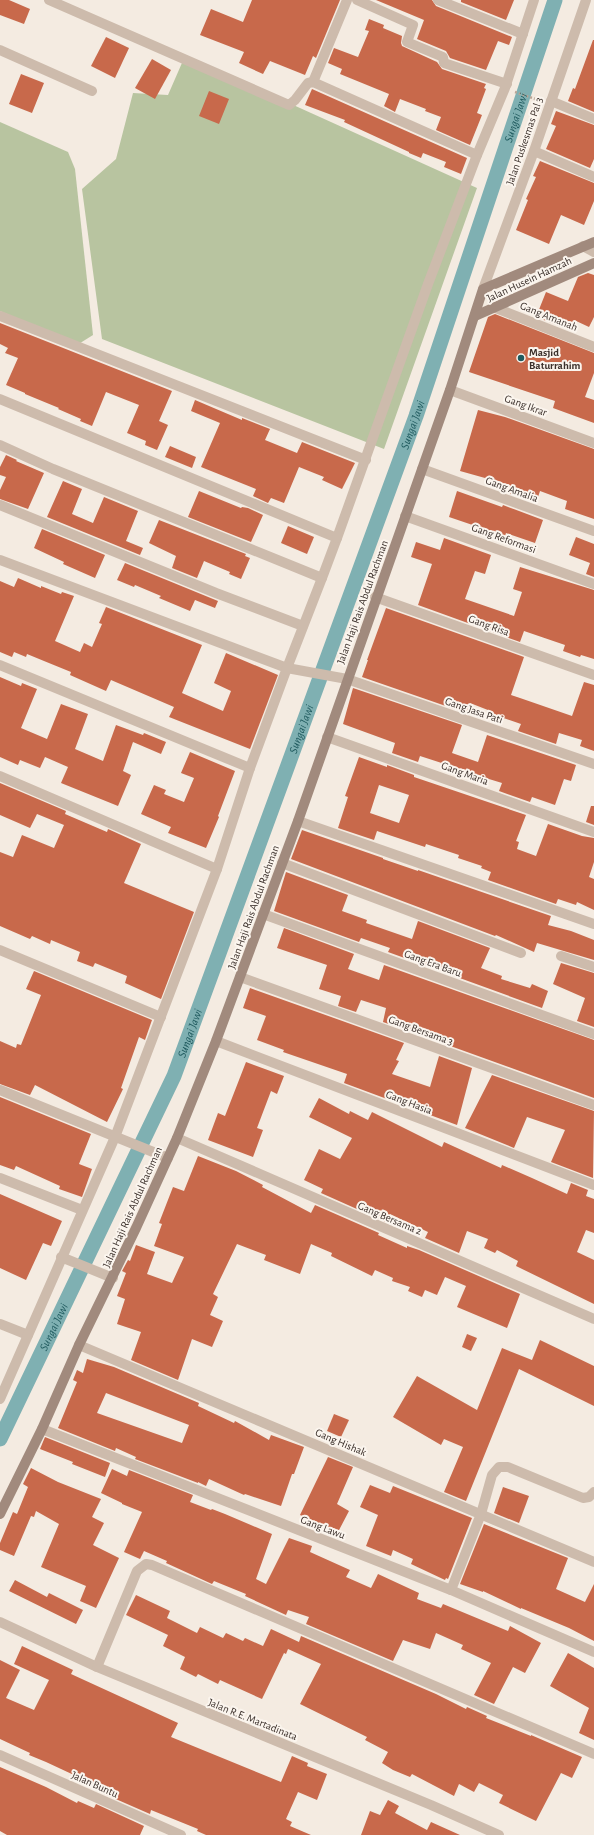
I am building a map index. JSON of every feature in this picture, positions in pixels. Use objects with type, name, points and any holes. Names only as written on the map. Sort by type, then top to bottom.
[{"type":"street","points":[[49,0],[289,105],[295,100],[308,83],[313,82],[477,155]]},
{"type":"street","points":[[313,82],[347,0]]},
{"type":"street","points":[[357,0],[413,25],[407,42],[443,57],[444,63],[507,84]]},
{"type":"street","points":[[438,0],[523,34]]},
{"type":"street","points":[[0,1399],[64,1258],[82,1210],[114,1137],[161,1017],[217,869],[250,768],[290,669],[303,626],[366,460],[428,284],[477,155],[507,84],[534,0]]},
{"type":"street","name":"Jalan Puskesmas Pal 3","points":[[483,289],[534,151],[546,101],[586,0]]},
{"type":"street","points":[[0,50],[92,91]]},
{"type":"street","points":[[546,101],[594,119]]},
{"type":"street","points":[[534,151],[594,177]]},
{"type":"street","name":"Jalan Husein Hamzah","points":[[483,289],[594,242]]},
{"type":"street","points":[[583,246],[594,252]]},
{"type":"street","name":"Jalan Husein Hamzah","points":[[475,316],[496,308],[594,263]]},
{"type":"street","name":"Jalan Haji Rais Abdul Rachman","points":[[0,1514],[42,1429],[79,1345],[113,1278],[168,1158],[216,1041],[298,821],[450,390],[483,289]]},
{"type":"street","name":"Gang Amanah","points":[[496,308],[594,347]]},
{"type":"street","points":[[0,316],[366,460]]},
{"type":"street","name":"Gang Ikrar","points":[[450,390],[594,443]]},
{"type":"street","points":[[0,399],[337,538]]},
{"type":"street","points":[[0,445],[53,469],[322,578]]},
{"type":"street","name":"Gang Amalia","points":[[422,470],[594,531]]},
{"type":"street","points":[[0,505],[216,593],[303,626]]},
{"type":"street","name":"Gang Reformasi","points":[[405,516],[594,584]]},
{"type":"street","name":"Gang Jasa Pati","points":[[0,560],[290,669],[347,679],[594,764]]},
{"type":"street","name":"Gang Risa","points":[[376,597],[594,675]]},
{"type":"street","points":[[0,666],[250,768]]},
{"type":"street","name":"Gang Maria","points":[[327,737],[594,832]]},
{"type":"street","points":[[0,776],[217,869]]},
{"type":"street","points":[[298,821],[594,924]]},
{"type":"street","points":[[282,863],[521,953]]},
{"type":"street","name":"Gang Era Baru","points":[[263,914],[594,1034]]},
{"type":"street","points":[[0,950],[161,1017]]},
{"type":"street","points":[[562,956],[594,967]]},
{"type":"street","name":"Gang Bersama 3","points":[[240,977],[594,1106]]},
{"type":"street","name":"Gang Hasia","points":[[216,1041],[594,1185]]},
{"type":"street","points":[[0,1090],[168,1158]]},
{"type":"street","name":"Gang Bersama 2","points":[[176,1138],[594,1319]]},
{"type":"street","points":[[0,1178],[82,1210]]},
{"type":"street","points":[[64,1258],[113,1278]]},
{"type":"street","points":[[0,1324],[28,1335]]},
{"type":"street","name":"Gang Hishak","points":[[79,1345],[594,1562]]},
{"type":"street","name":"Gang Lawu","points":[[42,1429],[451,1590],[594,1652]]},
{"type":"street","points":[[451,1590],[482,1514],[492,1475],[499,1467],[508,1467],[583,1498],[589,1497],[594,1492]]},
{"type":"street","points":[[97,1667],[137,1571],[146,1564],[152,1564],[594,1754]]},
{"type":"street","name":"Jalan R.E. Martadinata","points":[[0,1622],[97,1667],[431,1804],[499,1835]]},
{"type":"street","name":"Jalan Buntu","points":[[0,1755],[181,1835]]},
{"type":"path","points":[[514,92],[546,101]]},
{"type":"green space","points":[[185,56],[477,188],[384,449],[102,339],[82,189],[116,159],[133,93],[168,95]]},
{"type":"green space","points":[[0,122],[68,152],[75,169],[93,335],[77,345],[0,311]]},
{"type":"building","points":[[0,0],[9,0],[30,9],[24,24],[0,15]]},
{"type":"building","points":[[252,0],[340,0],[316,58],[313,56],[305,75],[270,61],[263,74],[239,63],[244,52],[200,35],[211,9],[243,22]]},
{"type":"building","points":[[376,0],[432,0],[436,6],[512,37],[509,45],[498,41],[486,70],[450,58],[446,51],[417,39],[424,20]]},
{"type":"building","points":[[461,0],[514,0],[506,20],[461,2]]},
{"type":"building","points":[[369,19],[384,25],[383,28],[402,36],[402,46],[437,62],[442,69],[486,84],[484,88],[486,89],[477,113],[482,115],[470,145],[436,130],[441,117],[425,111],[426,109],[400,99],[395,112],[384,106],[389,94],[340,74],[342,69],[328,63],[334,48],[358,57],[369,31],[365,30]]},
{"type":"building","points":[[106,37],[129,48],[115,78],[91,66]]},
{"type":"building","points":[[593,40],[594,112],[568,101],[573,88],[575,89]]},
{"type":"building","points":[[152,59],[171,70],[155,99],[135,88]]},
{"type":"building","points":[[21,74],[44,83],[32,113],[9,104]]},
{"type":"building","points":[[312,89],[467,158],[461,174],[444,167],[446,162],[423,153],[421,158],[344,122],[345,120],[305,105]]},
{"type":"building","points":[[209,91],[229,99],[219,124],[199,116]]},
{"type":"building","points":[[556,111],[594,125],[594,159],[590,168],[546,149],[556,126],[551,124]]},
{"type":"building","points":[[540,161],[594,183],[594,201],[584,225],[561,215],[549,244],[516,230],[528,200],[526,199],[536,177],[533,176]]},
{"type":"building","points":[[588,273],[594,275],[594,317],[589,327],[574,320],[570,330],[536,317],[546,292],[568,301],[578,277]]},
{"type":"building","name":"Masjid Baturrahim","points":[[495,314],[594,353],[594,373],[585,397],[594,400],[594,423],[553,408],[555,401],[469,372],[488,317]]},
{"type":"building","points":[[0,323],[172,391],[159,421],[168,425],[157,450],[145,445],[146,441],[127,433],[139,405],[106,392],[92,426],[80,421],[81,419],[58,409],[59,408],[6,385],[18,358],[5,353],[8,348],[0,344]]},
{"type":"building","points":[[195,400],[242,420],[242,418],[270,429],[265,440],[297,453],[302,442],[355,463],[342,489],[322,480],[324,477],[299,467],[284,503],[271,498],[268,503],[253,496],[256,489],[201,467],[220,423],[191,411]]},
{"type":"building","points":[[478,410],[505,417],[594,449],[594,519],[565,509],[567,501],[540,491],[536,503],[508,493],[510,485],[460,471]]},
{"type":"building","points":[[170,446],[196,457],[192,468],[165,457]]},
{"type":"building","points":[[6,455],[44,473],[28,509],[0,499],[0,490],[6,477],[0,475],[0,467]]},
{"type":"building","points":[[63,481],[82,489],[72,514],[93,523],[104,497],[138,511],[126,541],[143,548],[140,555],[47,517]]},
{"type":"building","points":[[199,491],[241,508],[248,508],[263,515],[251,542],[188,517]]},
{"type":"building","points":[[457,491],[502,507],[503,505],[543,520],[535,543],[506,533],[505,536],[449,517]]},
{"type":"building","points":[[159,520],[246,554],[245,556],[250,558],[241,579],[229,574],[230,572],[204,561],[197,578],[172,568],[176,556],[149,543]]},
{"type":"building","points":[[288,526],[314,537],[307,554],[281,543]]},
{"type":"building","points":[[42,529],[105,555],[95,578],[63,564],[64,562],[34,548]]},
{"type":"building","points":[[576,537],[594,544],[594,577],[586,574],[590,563],[569,555]]},
{"type":"building","points":[[444,538],[491,555],[485,574],[475,571],[465,599],[514,616],[522,592],[513,589],[520,567],[594,590],[594,659],[581,655],[580,657],[563,651],[565,645],[524,631],[520,642],[418,605],[432,564],[411,557],[416,542],[440,550]]},
{"type":"building","points":[[125,563],[218,601],[215,608],[195,600],[190,611],[159,598],[161,596],[135,585],[134,587],[117,580]]},
{"type":"building","points":[[18,578],[41,588],[41,586],[61,594],[62,592],[74,596],[55,641],[80,652],[84,643],[92,647],[102,624],[99,623],[106,607],[202,645],[182,693],[223,711],[231,691],[214,683],[226,653],[278,675],[250,749],[169,717],[174,707],[111,680],[106,691],[70,675],[71,672],[27,654],[26,657],[14,652],[12,657],[0,652],[0,581],[14,587]]},
{"type":"building","points":[[386,608],[524,657],[511,695],[572,716],[584,682],[594,685],[594,751],[580,746],[582,740],[559,733],[556,744],[518,731],[521,724],[492,714],[493,712],[470,703],[466,713],[362,677]]},
{"type":"building","points":[[0,677],[21,686],[22,683],[37,689],[21,728],[47,739],[61,704],[88,714],[75,749],[103,761],[116,725],[143,735],[144,733],[166,742],[161,754],[133,742],[123,771],[131,775],[118,806],[61,783],[68,767],[45,757],[40,768],[20,760],[18,765],[0,757]]},
{"type":"building","points":[[353,688],[462,725],[452,753],[478,762],[487,735],[576,765],[571,781],[564,779],[555,805],[532,797],[530,802],[499,791],[502,783],[420,756],[418,762],[392,753],[395,743],[343,724]]},
{"type":"building","points":[[190,752],[235,771],[218,816],[219,817],[206,848],[168,833],[171,827],[141,814],[154,785],[166,790],[164,794],[184,802],[194,778],[181,773]]},
{"type":"building","points":[[359,757],[387,767],[387,765],[414,775],[414,777],[526,815],[516,841],[519,842],[517,849],[536,856],[548,824],[582,836],[594,838],[594,862],[589,877],[594,879],[594,910],[577,902],[576,905],[558,899],[556,904],[488,880],[491,872],[481,868],[482,866],[458,858],[459,855],[426,844],[425,847],[377,831],[374,840],[338,828],[348,797],[345,796]],"holes":[[[379,785],[409,795],[399,823],[370,813]]]},
{"type":"building","points":[[0,783],[66,811],[65,814],[107,832],[108,829],[141,844],[124,883],[194,912],[161,999],[125,983],[127,976],[95,963],[93,967],[77,961],[80,952],[51,940],[50,944],[32,936],[30,939],[0,926],[0,852],[13,857],[22,835],[54,848],[64,825],[37,814],[30,828],[0,815]]},
{"type":"building","points":[[591,806],[594,806],[594,825],[586,822]]},
{"type":"building","points":[[302,830],[551,916],[548,925],[571,931],[594,940],[594,960],[537,943],[534,952],[496,935],[495,936],[291,859]]},
{"type":"building","points":[[286,872],[348,895],[342,911],[367,920],[366,923],[412,939],[418,921],[490,948],[481,968],[502,976],[501,979],[530,988],[532,984],[548,991],[542,1008],[388,952],[390,948],[361,938],[359,942],[274,911]]},
{"type":"building","points":[[284,928],[354,954],[348,969],[379,980],[384,965],[594,1040],[594,1098],[431,1039],[432,1036],[411,1028],[409,1031],[383,1022],[386,1008],[361,1000],[356,1012],[338,1006],[341,996],[319,989],[327,965],[277,948]]},
{"type":"building","points":[[561,963],[594,973],[594,1027],[577,1021],[585,998],[553,984]]},
{"type":"building","points":[[34,971],[152,1020],[145,1040],[139,1037],[121,1088],[123,1089],[107,1122],[35,1085],[30,1095],[0,1084],[0,1041],[16,1048],[17,1044],[21,1045],[41,995],[26,989]]},
{"type":"building","points":[[250,988],[404,1043],[396,1060],[399,1061],[392,1074],[430,1087],[439,1056],[472,1068],[457,1125],[344,1083],[347,1074],[283,1052],[284,1050],[257,1040],[266,1016],[243,1008]]},
{"type":"building","points":[[246,1062],[284,1076],[277,1094],[271,1091],[257,1128],[263,1130],[253,1157],[208,1140],[218,1113],[225,1116]]},
{"type":"building","points":[[492,1075],[594,1111],[593,1178],[551,1162],[565,1130],[527,1117],[514,1148],[465,1128]]},
{"type":"building","points":[[0,1097],[91,1134],[79,1164],[92,1169],[82,1197],[59,1189],[60,1186],[16,1166],[14,1170],[0,1165]]},
{"type":"building","points":[[319,1098],[349,1114],[350,1111],[368,1120],[372,1112],[442,1147],[444,1142],[501,1168],[502,1165],[567,1194],[571,1183],[588,1190],[586,1196],[594,1199],[594,1233],[586,1230],[577,1252],[594,1260],[594,1304],[516,1266],[518,1261],[497,1250],[495,1253],[484,1248],[488,1239],[467,1231],[459,1253],[425,1238],[428,1232],[390,1214],[386,1222],[321,1193],[323,1189],[304,1180],[319,1149],[340,1159],[352,1138],[309,1117]]},
{"type":"building","points":[[198,1156],[236,1171],[263,1185],[262,1187],[311,1213],[315,1205],[379,1233],[378,1235],[407,1248],[407,1246],[419,1250],[520,1294],[507,1328],[457,1307],[466,1286],[445,1277],[437,1295],[425,1290],[422,1297],[408,1291],[410,1287],[392,1281],[393,1278],[375,1270],[372,1276],[331,1256],[332,1253],[311,1244],[300,1274],[264,1260],[266,1255],[237,1244],[213,1294],[218,1297],[210,1315],[223,1321],[212,1347],[192,1339],[178,1380],[131,1360],[141,1332],[117,1324],[125,1299],[117,1296],[126,1273],[122,1271],[128,1260],[130,1261],[136,1245],[155,1252],[147,1274],[172,1283],[184,1257],[154,1246],[162,1224],[159,1223],[173,1187],[184,1191]]},
{"type":"building","points":[[0,1194],[62,1221],[51,1246],[43,1243],[26,1280],[0,1268]]},
{"type":"building","points":[[467,1334],[477,1338],[471,1351],[462,1347]]},
{"type":"building","points":[[540,1340],[594,1366],[594,1406],[519,1369],[466,1501],[444,1492],[463,1447],[444,1439],[441,1445],[393,1417],[417,1376],[477,1410],[502,1348],[532,1360]]},
{"type":"building","points":[[87,1359],[114,1367],[199,1403],[198,1406],[234,1423],[235,1421],[269,1440],[271,1435],[304,1447],[294,1474],[292,1474],[281,1506],[245,1494],[244,1495],[209,1479],[206,1486],[135,1459],[136,1457],[116,1448],[115,1451],[58,1428],[77,1382],[73,1380],[77,1370],[83,1373]],"holes":[[[106,1393],[189,1425],[182,1443],[97,1413]]]},
{"type":"building","points":[[334,1414],[349,1420],[341,1437],[327,1431]]},
{"type":"building","points":[[45,1437],[110,1463],[105,1477],[40,1449]]},
{"type":"building","points":[[328,1457],[353,1467],[337,1504],[349,1511],[338,1532],[300,1515]]},
{"type":"building","points":[[31,1468],[58,1482],[101,1499],[92,1517],[104,1523],[93,1545],[119,1558],[96,1608],[80,1601],[86,1586],[41,1567],[59,1524],[36,1511],[34,1517],[31,1516],[14,1556],[0,1550],[0,1543],[13,1512],[17,1514],[28,1487],[23,1484]]},
{"type":"building","points":[[112,1469],[127,1476],[129,1470],[193,1495],[190,1502],[225,1514],[272,1534],[256,1579],[266,1584],[289,1538],[312,1546],[310,1552],[350,1570],[346,1577],[371,1588],[378,1574],[419,1593],[417,1599],[441,1608],[443,1604],[508,1631],[510,1626],[541,1643],[525,1673],[513,1667],[494,1704],[474,1695],[491,1663],[461,1649],[463,1645],[436,1633],[430,1649],[403,1640],[393,1661],[306,1624],[309,1617],[288,1610],[286,1615],[245,1596],[246,1594],[214,1581],[212,1584],[144,1551],[140,1559],[124,1552],[142,1512],[101,1493]]},
{"type":"building","points":[[370,1485],[390,1493],[393,1486],[472,1518],[448,1579],[446,1578],[445,1580],[411,1564],[413,1559],[393,1550],[391,1556],[366,1546],[378,1515],[360,1507]]},
{"type":"building","points":[[503,1487],[529,1496],[519,1523],[494,1513]]},
{"type":"building","points":[[484,1524],[568,1558],[556,1589],[585,1602],[594,1584],[594,1641],[569,1628],[521,1609],[483,1591],[460,1584]]},
{"type":"building","points":[[15,1580],[47,1597],[49,1593],[83,1610],[76,1624],[9,1591]]},
{"type":"building","points":[[136,1595],[170,1611],[167,1618],[197,1633],[200,1627],[223,1638],[226,1633],[243,1641],[245,1638],[263,1646],[271,1629],[299,1642],[301,1636],[436,1694],[466,1709],[467,1707],[487,1716],[486,1718],[582,1757],[572,1778],[561,1773],[536,1821],[499,1803],[503,1795],[479,1783],[474,1792],[459,1784],[454,1796],[412,1774],[410,1777],[393,1770],[382,1763],[388,1752],[365,1740],[367,1737],[300,1704],[321,1664],[288,1649],[286,1654],[284,1653],[262,1699],[220,1680],[218,1684],[198,1674],[196,1677],[180,1669],[185,1657],[163,1646],[168,1635],[126,1615]]},
{"type":"building","points":[[22,1646],[73,1670],[71,1674],[178,1723],[171,1737],[281,1782],[292,1756],[308,1763],[307,1766],[327,1774],[317,1800],[298,1792],[286,1819],[292,1822],[290,1826],[311,1835],[206,1835],[197,1831],[198,1829],[151,1810],[150,1814],[102,1793],[104,1789],[29,1755],[30,1753],[0,1739],[0,1660],[20,1670],[6,1698],[34,1710],[49,1680],[14,1664]]},
{"type":"building","points":[[568,1653],[594,1668],[594,1740],[579,1733],[589,1708],[550,1686]]},
{"type":"building","points":[[0,1767],[46,1787],[77,1803],[78,1801],[94,1808],[96,1804],[144,1826],[140,1835],[7,1835],[0,1831]]},
{"type":"building","points":[[388,1800],[399,1806],[395,1813],[427,1830],[431,1822],[460,1835],[361,1835],[370,1811],[380,1815]]},
{"type":"waterway","name":"Sungai Jawi","points":[[0,1439],[174,1076],[416,416],[555,0]]},
{"type":"place","name":"Masjid Baturrahim","points":[[521,358]]}]
